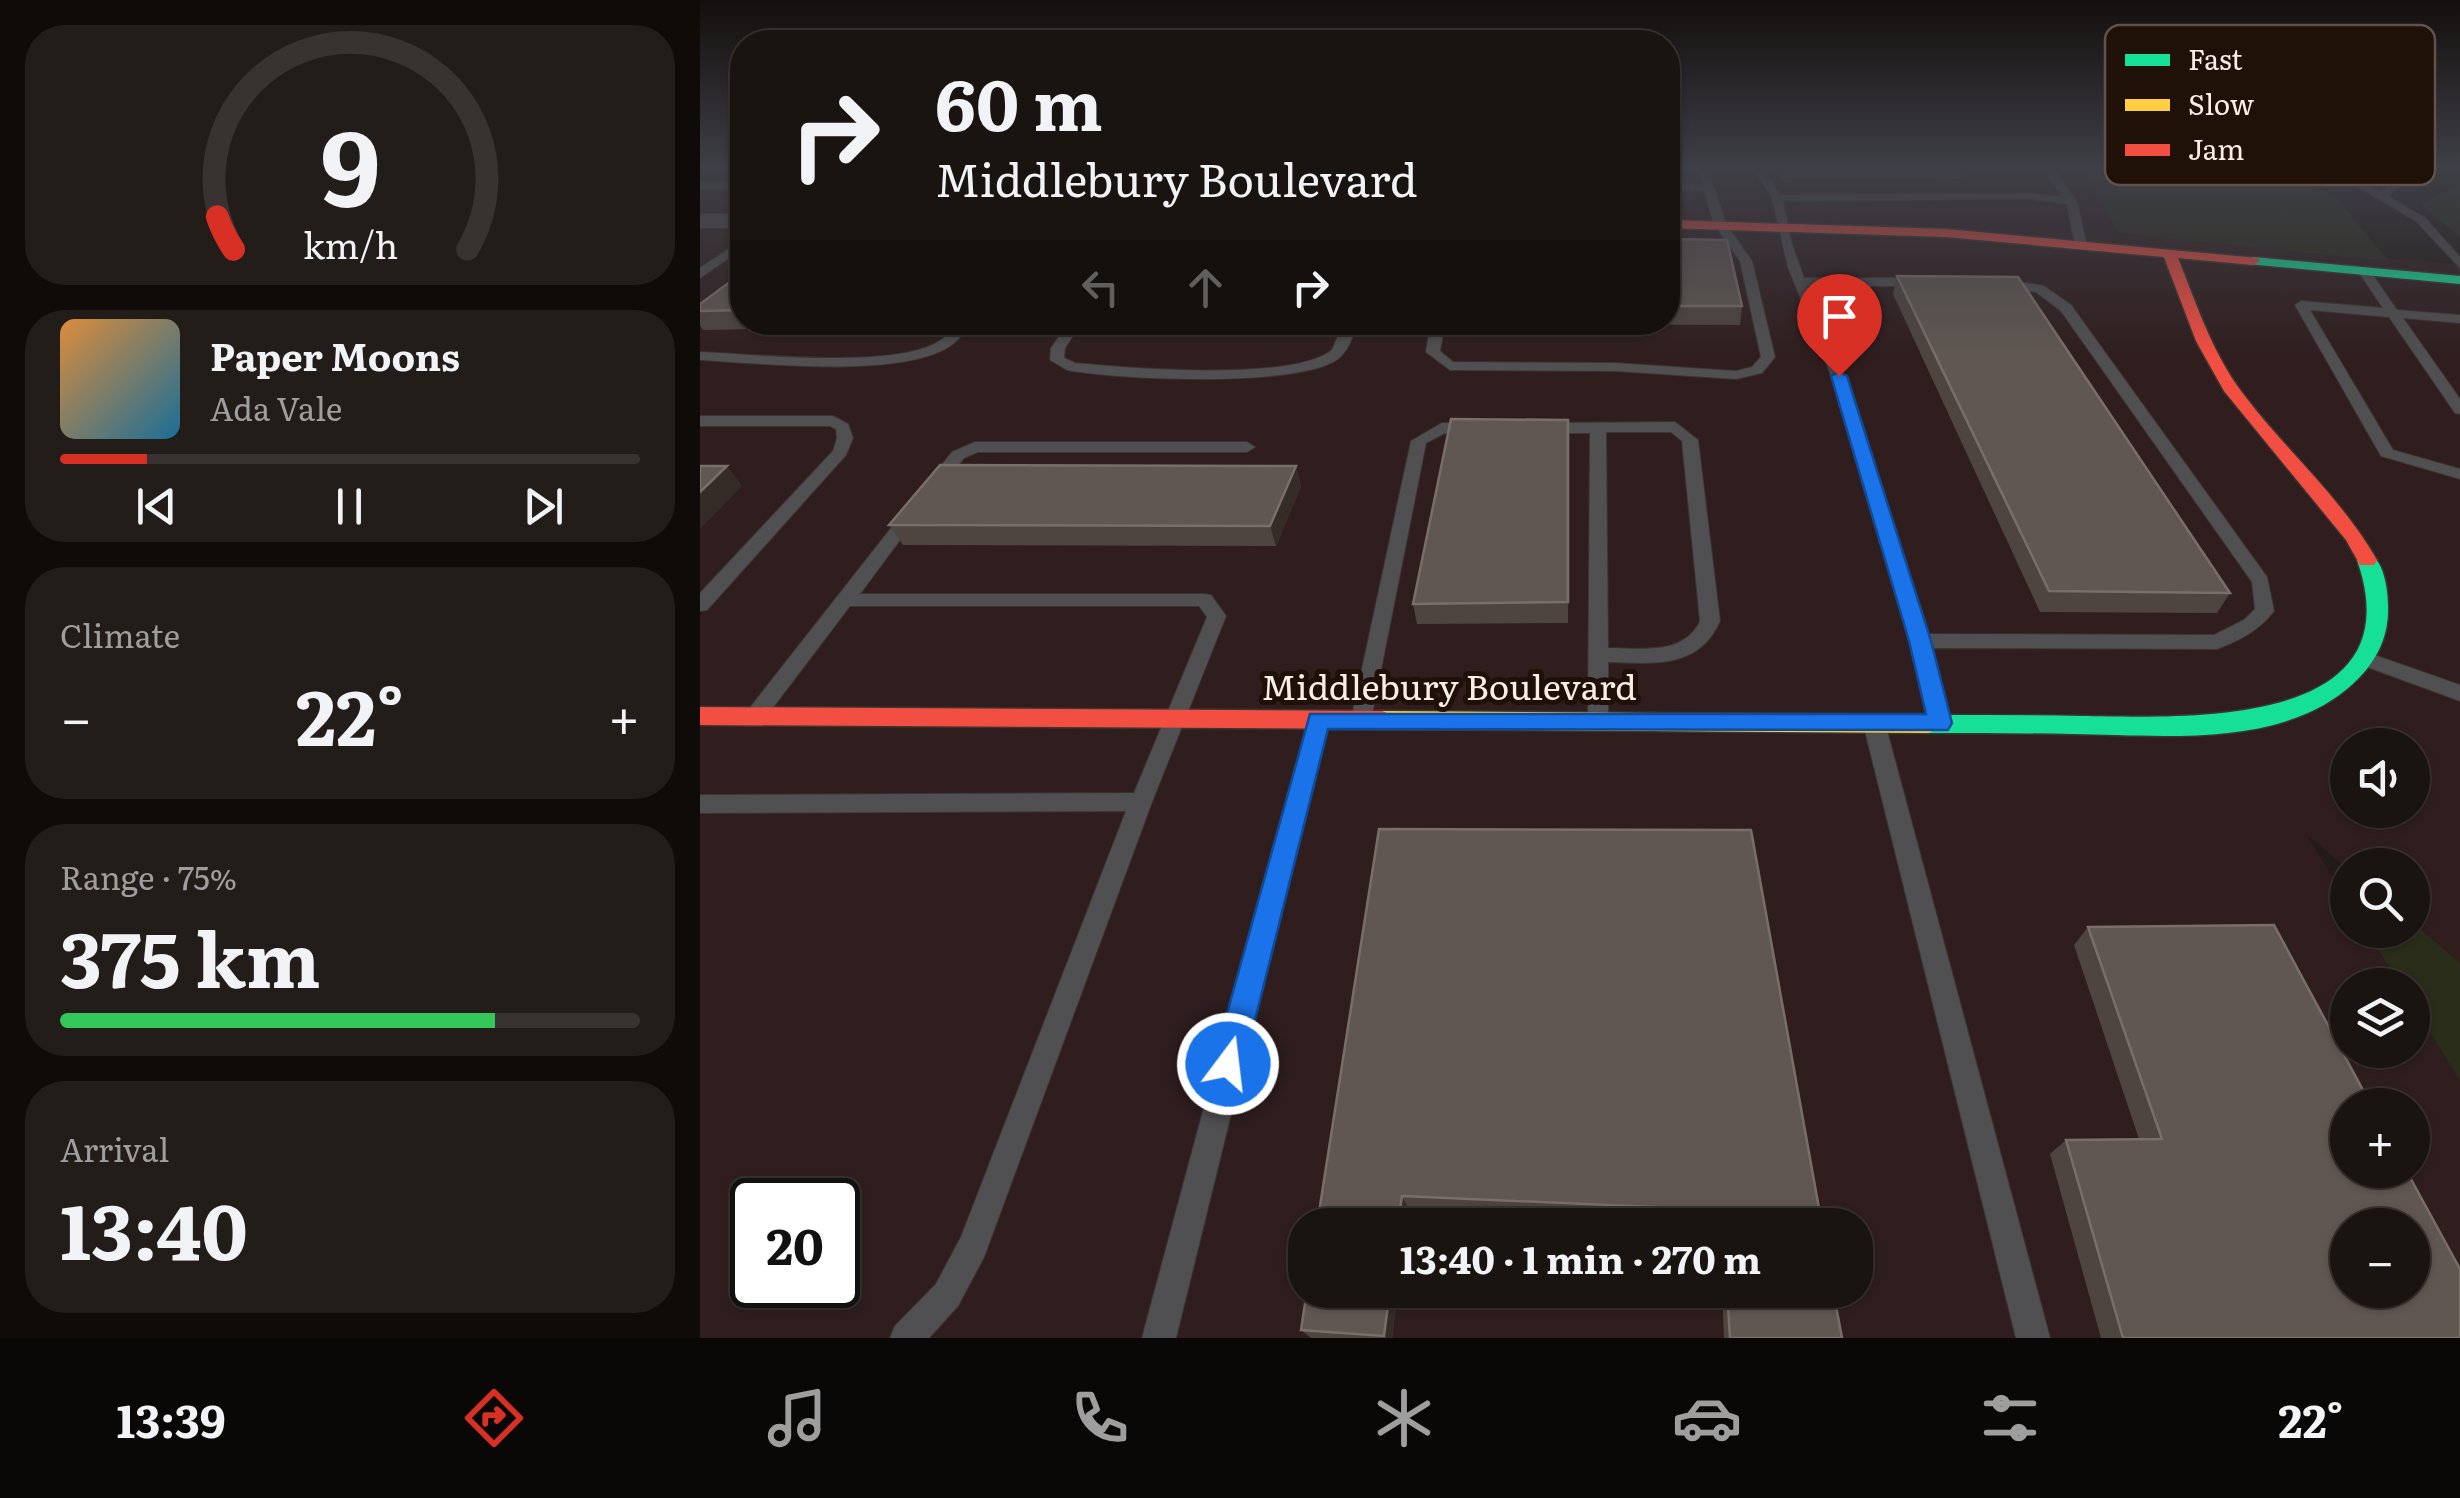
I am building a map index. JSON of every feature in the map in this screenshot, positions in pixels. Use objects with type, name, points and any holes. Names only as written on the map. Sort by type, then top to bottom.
[{"type":"street","points":[[1909,231],[2460,280]]},
{"type":"street","points":[[2168,254],[2204,342],[2232,391],[2354,538],[2370,563],[2378,589],[2380,622],[2366,659]]},
{"type":"street","name":"Middlebury Boulevard","points":[[700,716],[2128,725],[2260,719],[2320,698],[2350,681],[2366,659]]},
{"type":"lane","points":[[1436,335],[1433,352],[1450,366],[1615,367],[1736,375],[1756,370],[1768,358],[1746,261],[1725,231]]},
{"type":"lane","points":[[1782,231],[1839,376],[1920,641],[1940,723]]},
{"type":"lane","points":[[2078,231],[2081,246]]},
{"type":"lane","points":[[2430,231],[2460,264]]},
{"type":"lane","points":[[700,251],[730,249]]},
{"type":"lane","points":[[700,274],[730,253]]},
{"type":"lane","points":[[2364,272],[2460,410]]},
{"type":"lane","points":[[1802,282],[1935,282]]},
{"type":"lane","points":[[1920,641],[2217,642],[2251,626],[2265,612],[2261,580],[2066,308],[2054,296],[2031,286],[1972,283]]},
{"type":"lane","points":[[2460,319],[2301,305],[2387,454],[2460,474]]},
{"type":"lane","points":[[700,356],[847,361],[916,353],[944,345],[953,335]]},
{"type":"lane","points":[[1067,335],[1058,348],[1056,360],[1072,367],[1248,371],[1298,369],[1324,362],[1340,351],[1346,335]]},
{"type":"lane","points":[[700,421],[832,422],[843,427],[845,438],[833,460],[700,605]]},
{"type":"lane","points":[[1360,720],[1418,441],[1442,428],[1676,427],[1690,440],[1710,621],[1706,638],[1692,648],[1670,653],[1598,655]]},
{"type":"lane","points":[[1598,428],[1598,720]]},
{"type":"lane","points":[[754,717],[958,455],[974,447],[1247,447]]},
{"type":"lane","points":[[842,600],[1204,600],[1217,616],[1140,802],[972,1246],[947,1295],[907,1338]]},
{"type":"lane","points":[[2366,659],[2460,693]]},
{"type":"lane","points":[[1160,1338],[1318,720]]},
{"type":"lane","points":[[1874,723],[2033,1338]]},
{"type":"lane","points":[[700,804],[1140,802]]},
{"type":"shaded area","points":[[700,231],[730,231],[730,335],[1680,335],[1680,231],[2119,231],[2460,265],[2460,963],[2430,937],[2430,848],[2330,848],[2330,854],[2306,834],[2330,873],[2330,948],[2377,948],[2389,968],[2330,968],[2330,1068],[2430,1068],[2430,1032],[2460,1081],[2460,1338],[700,1338]]},
{"type":"green space","points":[[2364,231],[2388,261],[2119,233]]},
{"type":"green space","points":[[2430,937],[2460,963],[2460,1081],[2430,1032],[2430,968],[2389,968],[2377,948],[2430,948]]},
{"type":"building","points":[[1680,239],[1727,240],[1742,306],[1680,306]]},
{"type":"building","points":[[1897,276],[2018,277],[2230,593],[2049,591]]},
{"type":"building","points":[[730,282],[730,310],[700,311],[700,304]]},
{"type":"building","points":[[1451,419],[1568,420],[1568,602],[1413,604]]},
{"type":"building","points":[[940,465],[1296,466],[1270,526],[889,525]]},
{"type":"building","points":[[700,466],[727,466],[700,492]]},
{"type":"building","points":[[1379,829],[1751,830],[1819,1208],[1677,1208],[1402,1196],[1400,1208],[1320,1208]]},
{"type":"building","points":[[2274,925],[2330,1029],[2330,1068],[2351,1068],[2362,1088],[2330,1088],[2330,1188],[2416,1188],[2427,1208],[2330,1208],[2330,1308],[2430,1308],[2430,1214],[2460,1269],[2460,1338],[2123,1338],[2066,1140],[2162,1139],[2088,927]]},
{"type":"building","points":[[1304,1308],[1388,1308],[1384,1336],[1301,1330]]},
{"type":"building","points":[[1728,1308],[1836,1308],[1842,1338],[1730,1338]]},
{"type":"traffic: fast","points":[[2253,261],[2460,280]]},
{"type":"traffic: fast","points":[[1928,724],[2200,725],[2240,722],[2313,702],[2342,683],[2371,644],[2378,608],[2367,560]]},
{"type":"traffic: slow","points":[[1382,720],[1928,724]]},
{"type":"traffic: jam","points":[[1898,231],[2253,261]]},
{"type":"traffic: jam","points":[[2169,253],[2204,341],[2232,391],[2354,537],[2367,560]]},
{"type":"traffic: jam","points":[[700,716],[1382,720]]},
{"type":"route","points":[[1228,1064],[1318,720],[1940,723],[1920,641],[1839,376]]}]
